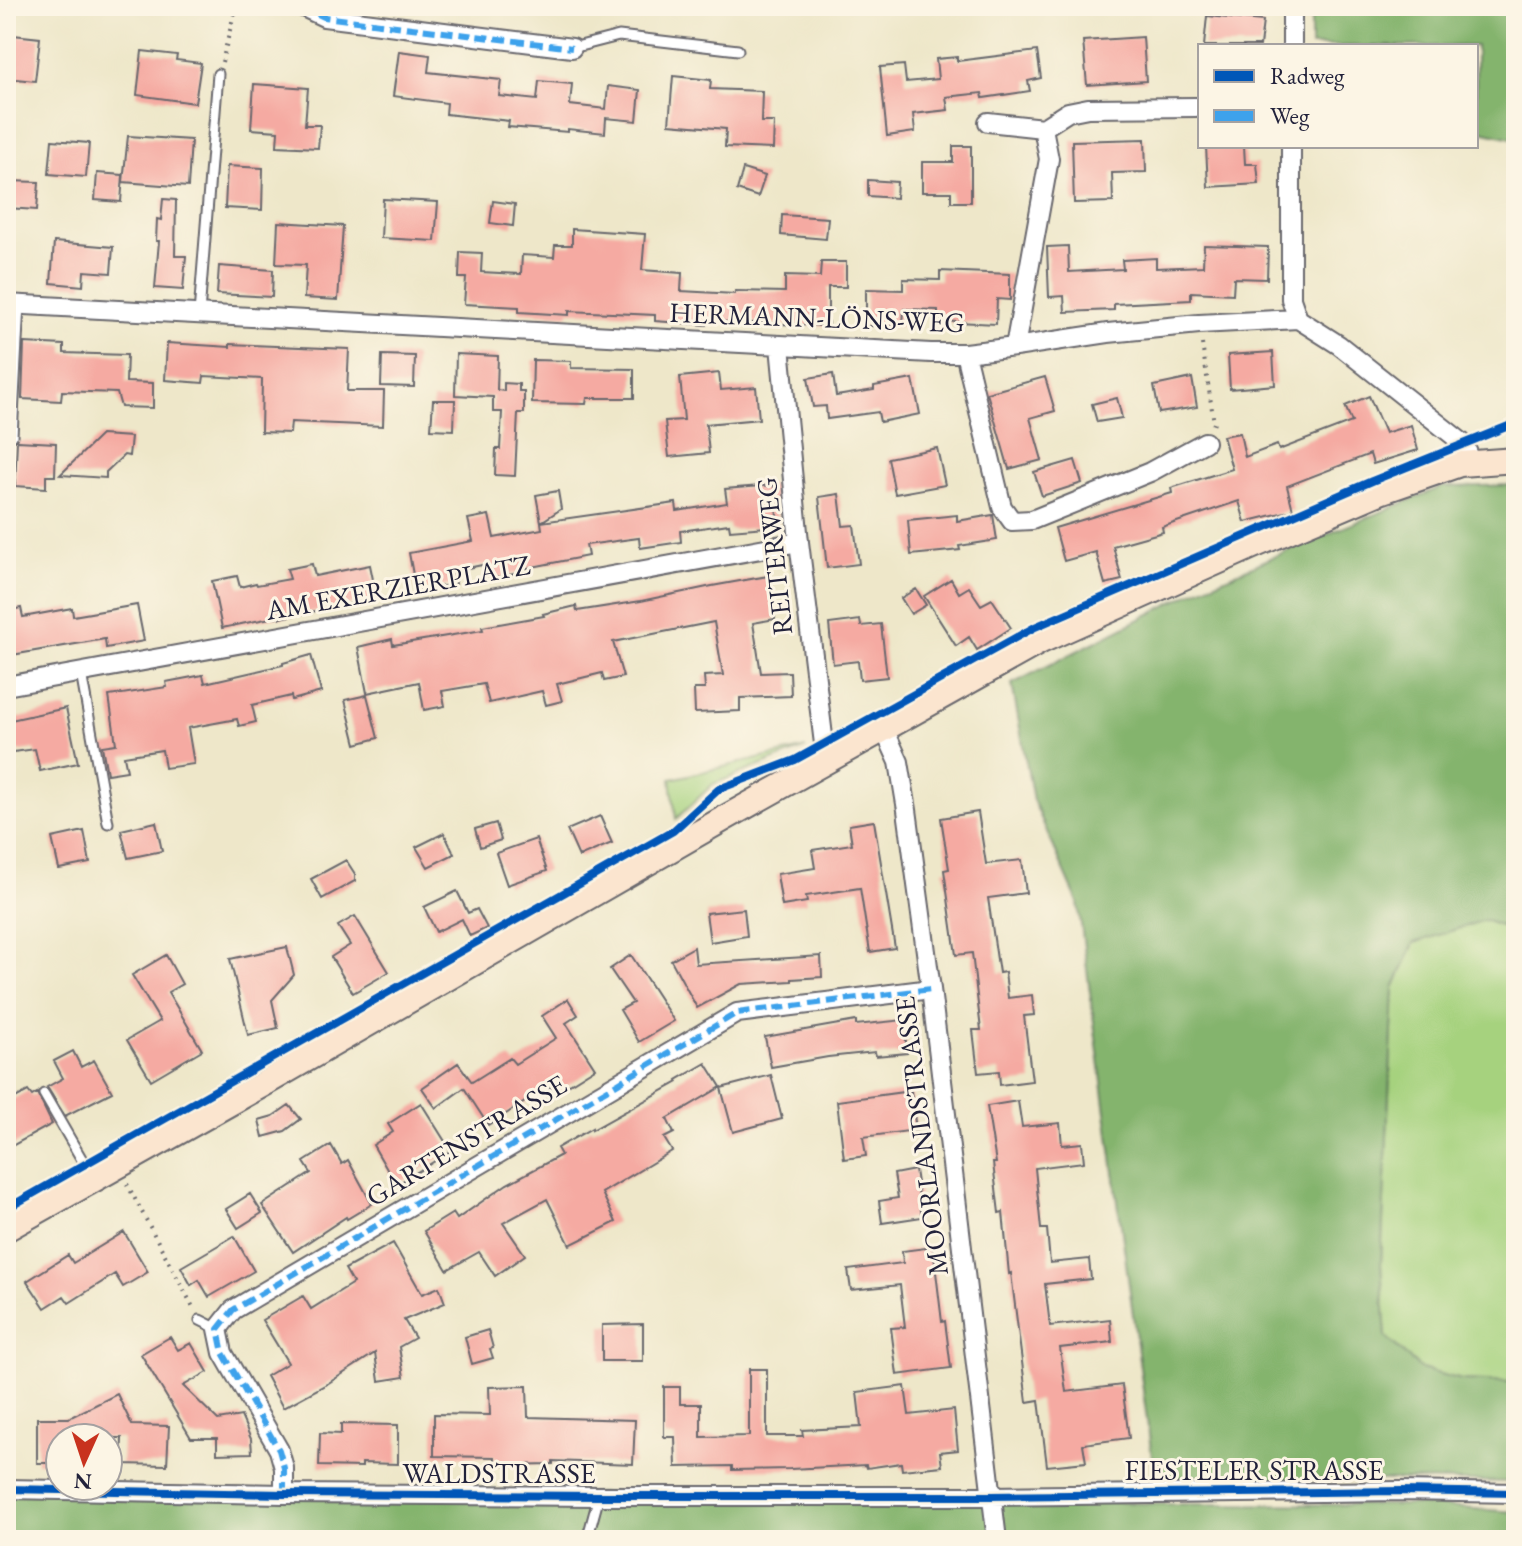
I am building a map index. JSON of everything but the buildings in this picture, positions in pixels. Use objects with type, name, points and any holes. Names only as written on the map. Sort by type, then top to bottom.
[{"type":"main road","points":[[6,1229],[830,758],[1041,641],[1380,492],[1460,464],[1516,460]]},
{"type":"street","points":[[301,6],[324,17],[572,48]]},
{"type":"street","points":[[1292,6],[1292,44]]},
{"type":"street","points":[[988,122],[1043,128],[1068,112],[1088,108],[1196,107]]},
{"type":"street","points":[[1015,347],[1049,159],[1043,128]]},
{"type":"street","points":[[1291,148],[1291,299],[1298,319],[1339,345],[1464,444],[1472,463]]},
{"type":"street","name":"HERMANN-LÖNS-WEG","points":[[13,304],[931,353],[965,353],[1199,324],[1298,319]]},
{"type":"street","name":"REITERWEG","points":[[780,346],[799,542],[824,744],[830,758]]},
{"type":"street","points":[[965,353],[1002,507],[1012,521],[1032,520],[1150,472],[1205,442]]},
{"type":"street","name":"AM EXERZIERPLATZ","points":[[6,686],[799,542]]},
{"type":"street","name":"MOORLANDSTRASSE","points":[[884,729],[899,762],[931,989],[997,1540]]},
{"type":"street","name":"GARTENSTRASSE","points":[[218,1329],[233,1310],[737,1013],[931,989]]},
{"type":"street","points":[[218,1329],[223,1353],[279,1450],[284,1468],[284,1494]]},
{"type":"street","name":"WALDSTRASSE","points":[[6,1489],[284,1494],[992,1496]]},
{"type":"street","name":"FIESTELER STRASSE","points":[[992,1496],[1250,1492],[1516,1493]]},
{"type":"lane","points":[[572,48],[619,36],[738,50]]},
{"type":"lane","points":[[199,314],[218,74]]},
{"type":"lane","points":[[12,436],[13,304]]},
{"type":"lane","points":[[81,673],[108,823]]},
{"type":"lane","points":[[44,1094],[94,1180]]},
{"type":"lane","points":[[200,1320],[218,1329]]},
{"type":"lane","points":[[587,1540],[599,1496]]},
{"type":"path","points":[[218,74],[236,6]]},
{"type":"path","points":[[1199,324],[1214,423],[1205,442]]},
{"type":"path","points":[[117,1166],[200,1320]]},
{"type":"green space","points":[[1311,6],[1516,6],[1516,139],[1478,130],[1478,44],[1311,44]]},
{"type":"green space","points":[[1516,485],[1511,867],[1516,867],[1516,932],[1484,920],[1414,943],[1394,988],[1381,1264],[1386,1337],[1421,1369],[1462,1380],[1511,1382],[1516,1378],[1516,1482],[1155,1480],[1078,902],[1033,800],[1012,684],[1195,591],[1442,487]]},
{"type":"green space","points":[[806,748],[713,784],[676,819],[671,779]]},
{"type":"green space","points":[[1484,920],[1516,932],[1516,1378],[1511,1382],[1462,1380],[1421,1369],[1386,1337],[1381,1264],[1394,988],[1414,943]]},
{"type":"green space","points":[[6,1489],[44,1489],[44,1502],[124,1502],[124,1490],[992,1496],[1157,1504],[1418,1505],[1516,1512],[1516,1540],[6,1540]]},
{"type":"marked path","points":[[301,6],[324,17],[572,48]]},
{"type":"marked path","points":[[284,1494],[284,1468],[279,1450],[223,1353],[218,1329],[233,1310],[737,1013],[931,989]]},
{"type":"cycle path","points":[[6,1209],[673,831],[719,789],[795,760],[1035,627],[1372,481],[1516,423]]},
{"type":"cycle path","points":[[6,1489],[599,1496],[1516,1493]]}]
